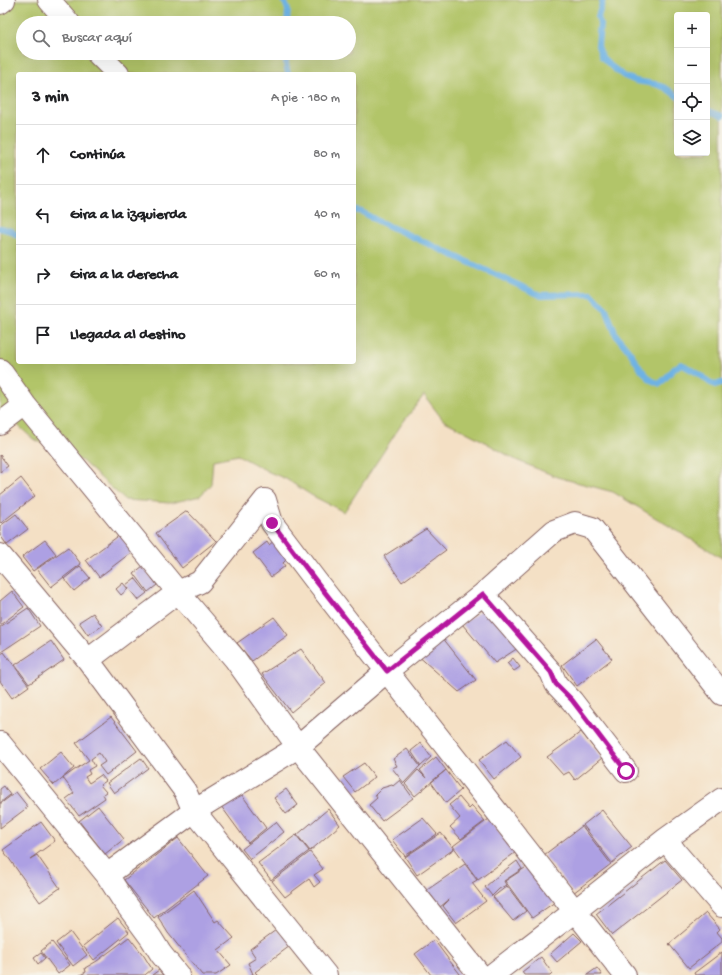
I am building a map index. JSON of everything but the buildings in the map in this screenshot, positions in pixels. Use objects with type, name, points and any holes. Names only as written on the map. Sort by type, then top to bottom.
[{"type":"street","points":[[0,3],[4,0]]},
{"type":"street","points":[[49,0],[63,16]]},
{"type":"street","points":[[104,60],[116,72]]},
{"type":"street","points":[[0,370],[25,405],[234,659],[298,747],[480,975]]},
{"type":"street","points":[[0,424],[25,405]]},
{"type":"street","points":[[88,660],[178,592],[200,582],[265,500],[272,523],[625,975]]},
{"type":"street","points":[[107,875],[194,811],[298,747],[387,671],[483,594],[554,531],[576,523],[592,528],[722,694]]},
{"type":"street","points":[[0,555],[88,660],[186,791],[194,811],[326,975]]},
{"type":"street","points":[[483,594],[551,672],[556,684],[572,700],[626,771]]},
{"type":"street","points":[[0,743],[107,875],[161,954],[178,975]]},
{"type":"street","points":[[492,975],[666,839],[722,799]]},
{"type":"street","points":[[666,839],[676,853],[722,906]]},
{"type":"green space","points":[[0,0],[722,0],[722,558],[613,492],[557,477],[516,460],[443,420],[424,395],[401,425],[344,512],[311,495],[286,479],[269,472],[238,455],[213,460],[211,484],[200,496],[171,503],[125,500],[82,461],[33,439],[0,409]]},
{"type":"waterway","points":[[284,0],[288,10],[288,16]]},
{"type":"waterway","points":[[603,0],[598,17],[600,24],[598,46],[602,57],[624,76],[636,81],[655,84],[666,88],[674,94]]},
{"type":"waterway","points":[[286,60],[288,72]]},
{"type":"waterway","points":[[710,111],[722,116]]},
{"type":"waterway","points":[[356,210],[540,295],[592,294],[606,309],[616,335],[630,352],[640,368],[651,380],[660,384],[675,368],[681,364],[715,385],[722,383]]},
{"type":"waterway","points":[[0,228],[11,231],[16,235]]},
{"type":"route","points":[[272,523],[387,671],[483,594],[551,672],[556,684],[572,700],[626,771]]}]
